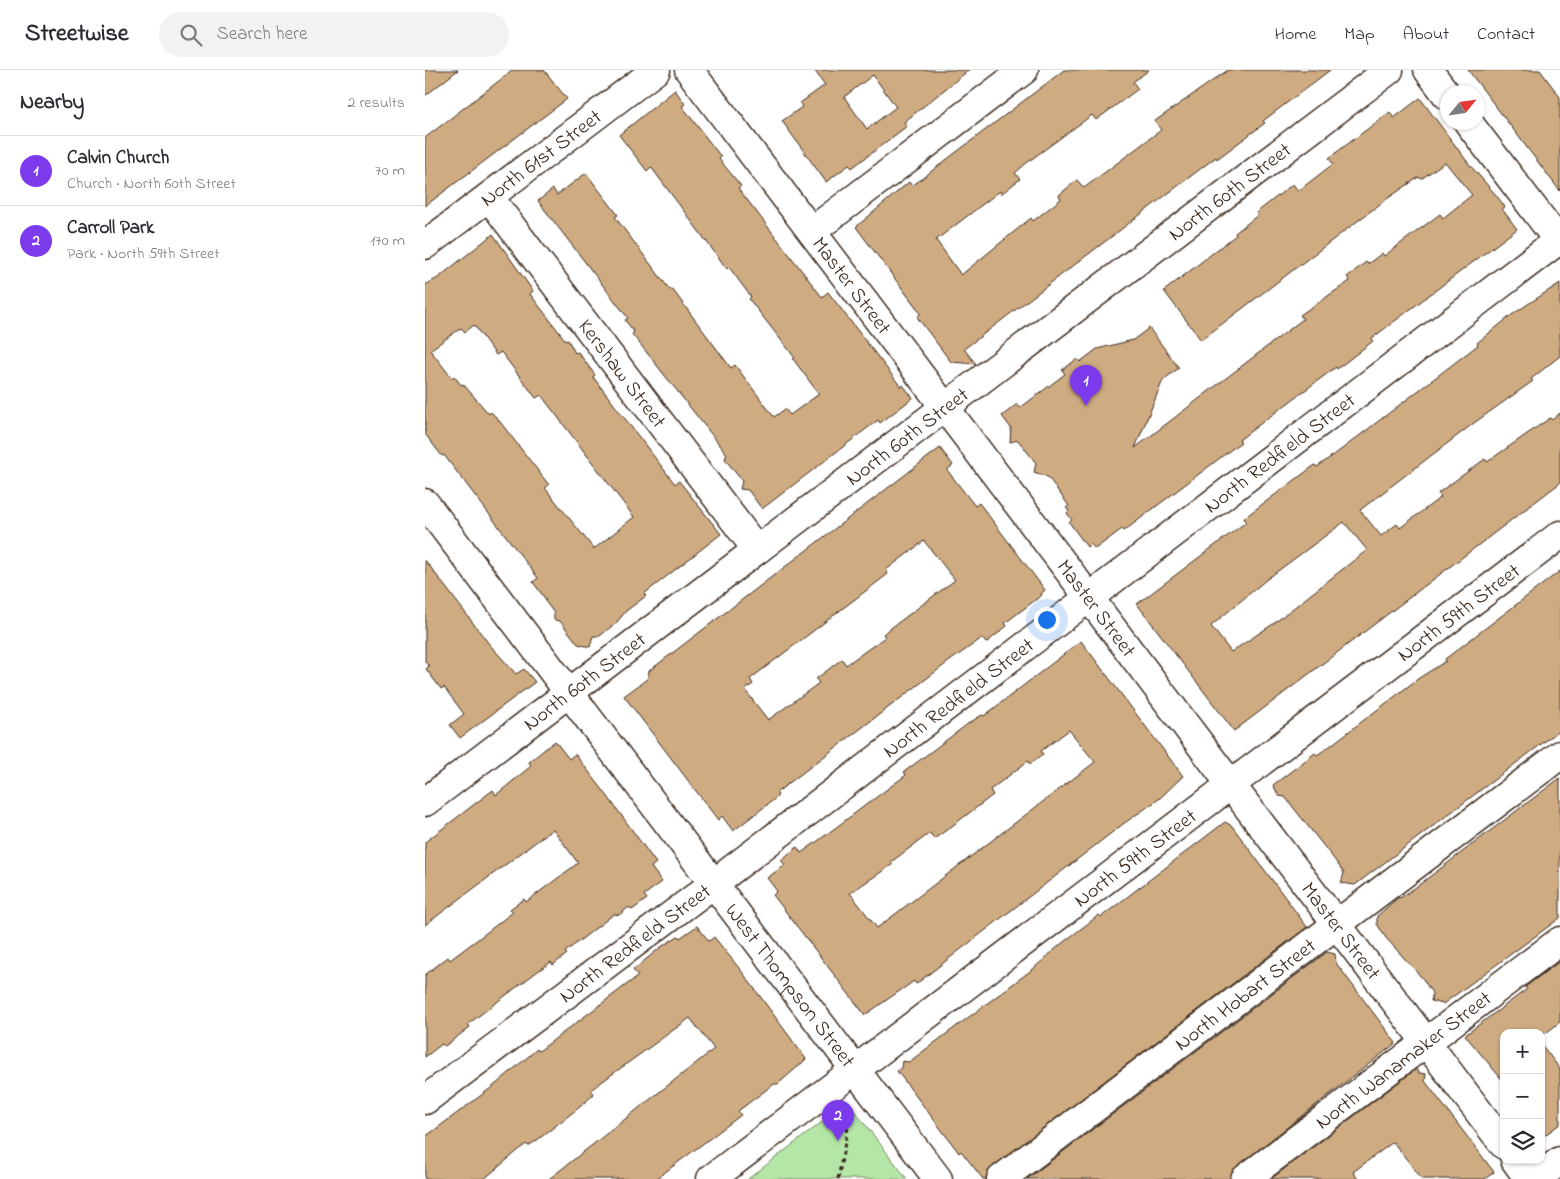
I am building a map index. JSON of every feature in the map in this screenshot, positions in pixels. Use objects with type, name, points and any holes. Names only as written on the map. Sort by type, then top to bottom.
[{"type":"street","name":"North 61st Street","points":[[425,245],[656,70]]},
{"type":"street","name":"Master Street","points":[[689,70],[1500,1140]]},
{"type":"street","points":[[812,231],[1025,70]]},
{"type":"street","name":"North 60th Street","points":[[425,802],[1389,70]]},
{"type":"street","points":[[1428,70],[1440,86]]},
{"type":"street","points":[[1474,130],[1559,241]]},
{"type":"street","name":"Kershaw Street","points":[[489,197],[757,550]]},
{"type":"street","name":"North Redfield Street","points":[[425,1100],[1559,241]]},
{"type":"street","name":"West Thompson Street","points":[[425,503],[713,883],[855,1083],[938,1179]]},
{"type":"street","name":"North 59th Street","points":[[711,1179],[855,1083],[1231,784],[1560,535]]},
{"type":"street","name":"North Hobart Street","points":[[1001,1179],[1560,755]]},
{"type":"street","name":"North Wanamaker Street","points":[[1245,1179],[1560,941]]},
{"type":"street","points":[[1536,1179],[1560,1161]]},
{"type":"street","points":[[1518,1164],[1529,1179]]},
{"type":"path","points":[[838,1179],[855,1083]]},
{"type":"green space","points":[[848,1102],[907,1179],[748,1179]]},
{"type":"building","points":[[425,70],[458,70],[425,96]]},
{"type":"building","points":[[513,70],[544,70],[567,99],[425,206],[425,138]]},
{"type":"building","points":[[814,70],[969,70],[904,122],[907,126],[852,168],[849,165],[826,182],[782,121],[802,107],[800,103],[825,85]],"holes":[[[873,75],[896,107],[867,129],[844,97]]]},
{"type":"building","points":[[1064,70],[1149,70],[1133,82],[1138,89],[1096,120],[1092,115],[1029,161],[1015,173],[1020,179],[1001,194],[1000,191],[936,240],[961,275],[1031,218],[1033,221],[1061,199],[1059,195],[1077,180],[1084,188],[1161,130],[1155,121],[1228,70],[1330,70],[1263,121],[1265,123],[1217,159],[1216,157],[964,349],[976,364],[951,362],[917,317],[920,314],[919,311],[856,227],[909,182],[912,186]]},
{"type":"building","points":[[1468,70],[1540,70],[1560,97],[1560,191],[1485,92],[1485,85],[1479,85]]},
{"type":"building","points":[[675,90],[685,104],[682,106],[721,157],[719,159],[741,186],[738,188],[822,297],[828,292],[901,387],[903,385],[913,398],[880,423],[878,420],[762,509],[748,490],[740,489],[742,481],[725,459],[727,454],[632,334],[634,332],[625,320],[628,318],[538,201],[553,189],[557,195],[586,173],[618,215],[615,217],[670,290],[672,289],[731,368],[735,365],[774,417],[785,409],[790,415],[819,394],[793,359],[795,358],[749,299],[751,297],[729,267],[727,269],[651,167],[647,171],[619,135]]},
{"type":"building","points":[[1420,98],[1440,125],[1440,130],[1444,130],[1505,207],[1502,209],[1517,229],[1371,339],[1373,341],[1337,369],[1336,367],[1239,440],[1241,442],[1124,531],[1122,529],[1095,549],[1091,544],[1087,547],[1069,522],[1072,520],[1066,508],[1069,506],[1048,477],[1034,472],[1036,463],[1018,440],[1010,442],[1011,428],[1002,416],[1017,404],[1020,408],[1065,374],[1062,370],[1077,359],[1080,362],[1097,349],[1133,340],[1149,328],[1179,368],[1163,380],[1135,448],[1303,319],[1300,315],[1350,281],[1347,277],[1366,262],[1368,264],[1382,253],[1384,256],[1440,214],[1443,218],[1472,195],[1445,162],[1384,201],[1201,340],[1164,291],[1236,235],[1235,233],[1258,215],[1256,213],[1293,184],[1298,191],[1333,164],[1329,158],[1390,112],[1394,118]]},
{"type":"building","points":[[493,234],[533,291],[530,294],[566,341],[568,340],[575,353],[578,352],[595,375],[593,377],[675,484],[679,481],[721,534],[644,594],[646,596],[626,611],[617,622],[600,636],[593,636],[590,647],[578,644],[560,621],[554,620],[554,613],[533,582],[538,578],[444,455],[442,456],[425,434],[425,285],[438,278]],"holes":[[[474,325],[496,355],[501,352],[536,398],[541,395],[634,517],[594,549],[545,488],[549,485],[497,418],[491,412],[489,414],[463,384],[461,385],[454,376],[452,378],[430,350],[461,328],[465,332]]]},
{"type":"building","points":[[1560,283],[1560,356],[1531,379],[1533,381],[1474,423],[1360,510],[1381,536],[1397,524],[1400,528],[1441,497],[1438,493],[1485,459],[1487,462],[1560,413],[1560,483],[1234,731],[1137,604],[1246,522],[1244,518],[1315,465],[1317,467],[1342,449],[1478,345],[1477,343],[1513,314]],"holes":[[[1344,522],[1367,550],[1273,624],[1231,652],[1211,626],[1267,579]]]},
{"type":"building","points":[[940,448],[953,465],[947,470],[975,506],[979,503],[1045,590],[1042,595],[1005,623],[1007,626],[986,643],[982,638],[947,663],[776,793],[778,795],[776,798],[733,831],[722,816],[718,820],[624,696],[647,679],[649,671]],"holes":[[[924,541],[955,580],[883,634],[885,637],[846,665],[842,659],[816,679],[819,683],[768,720],[745,690],[753,684],[750,679],[888,574],[886,570]]]},
{"type":"building","points":[[425,560],[489,644],[516,674],[524,669],[535,682],[460,738],[450,725],[464,714],[444,687],[441,689],[426,669],[429,666],[425,662]]},
{"type":"building","points":[[1560,571],[1560,730],[1355,885],[1341,883],[1344,873],[1285,797],[1279,796],[1273,785],[1315,753],[1317,755],[1326,749],[1419,678],[1446,661],[1445,659]]},
{"type":"building","points":[[1081,641],[1183,776],[1159,799],[1123,824],[916,984],[914,981],[865,1015],[773,895],[777,891],[767,878],[785,865],[781,860],[797,847],[801,853],[906,775],[904,772],[969,723],[982,715],[984,716]],"holes":[[[1069,730],[1095,762],[877,928],[850,893],[893,864],[891,862],[930,833],[934,839],[948,829],[993,795],[990,790],[1028,761],[1030,764],[1043,754],[1041,751]]]},
{"type":"building","points":[[555,741],[569,759],[575,754],[603,790],[656,863],[651,867],[662,882],[644,895],[647,899],[632,910],[629,907],[619,915],[614,914],[565,952],[567,954],[553,965],[551,962],[538,971],[468,1024],[470,1027],[445,1046],[442,1044],[425,1057],[425,975],[448,957],[450,960],[513,912],[510,909],[524,899],[526,902],[578,863],[553,829],[425,925],[425,842],[493,790],[496,795],[531,766],[529,762]]},
{"type":"building","points":[[1560,778],[1560,918],[1443,1004],[1431,1001],[1432,993],[1423,979],[1386,938],[1377,924],[1377,916],[1399,897],[1416,887]]},
{"type":"building","points":[[1225,822],[1232,826],[1307,927],[992,1167],[986,1179],[983,1179],[961,1151],[959,1153],[897,1071],[901,1068],[902,1061],[909,1062],[1033,969],[1061,944],[1099,915],[1101,917]]},
{"type":"building","points":[[697,926],[709,941],[714,937],[743,973],[806,1059],[802,1063],[778,1084],[774,1084],[738,1111],[741,1115],[656,1179],[549,1179],[714,1049],[690,1018],[596,1086],[591,1090],[594,1094],[581,1106],[536,1141],[528,1146],[526,1144],[484,1179],[425,1179],[425,1137],[495,1085],[537,1049],[539,1051],[638,976],[633,970],[661,947],[678,936],[680,938]]},
{"type":"building","points":[[1327,952],[1335,954],[1336,963],[1396,1043],[1236,1167],[1230,1179],[1027,1179]]},
{"type":"building","points":[[1560,961],[1560,1022],[1546,1033],[1545,1029],[1500,1029],[1500,1077],[1465,1035],[1527,989],[1525,987]]},
{"type":"building","points":[[1545,1049],[1560,1069],[1560,1124],[1545,1135]]},
{"type":"building","points":[[1416,1069],[1419,1073],[1426,1074],[1425,1081],[1494,1172],[1485,1179],[1422,1179],[1393,1142],[1353,1172],[1358,1179],[1271,1179]]},
{"type":"place","name":"Calvin Church","points":[[1086,406]]},
{"type":"place","name":"Carroll Park","points":[[838,1141]]}]
